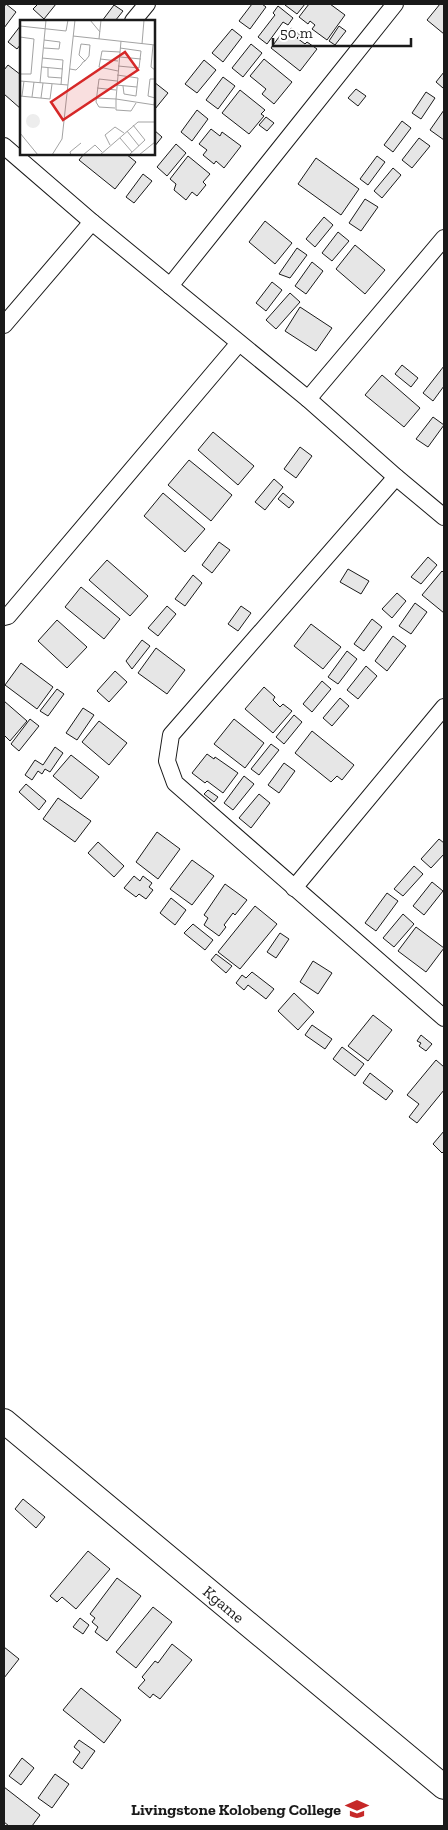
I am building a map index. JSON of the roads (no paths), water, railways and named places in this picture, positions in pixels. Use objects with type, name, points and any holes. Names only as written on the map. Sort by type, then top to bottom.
[{"type":"street","points":[[134,20],[147,4]]},
{"type":"street","points":[[170,286],[395,4]]},
{"type":"street","points":[[4,146],[20,155]]},
{"type":"street","points":[[24,157],[92,222],[308,399],[444,517]]},
{"type":"street","points":[[4,325],[92,222]]},
{"type":"street","points":[[308,399],[444,238]]},
{"type":"street","points":[[4,617],[8,616],[239,343]]},
{"type":"street","points":[[396,477],[170,735],[167,761],[175,783],[294,888],[443,1014]]},
{"type":"street","points":[[294,888],[444,707]]},
{"type":"street","name":"Kgame","points":[[4,1421],[444,1787]]},
{"type":"place","name":"Livingstone Kolobeng College","points":[[357,1809]]}]
